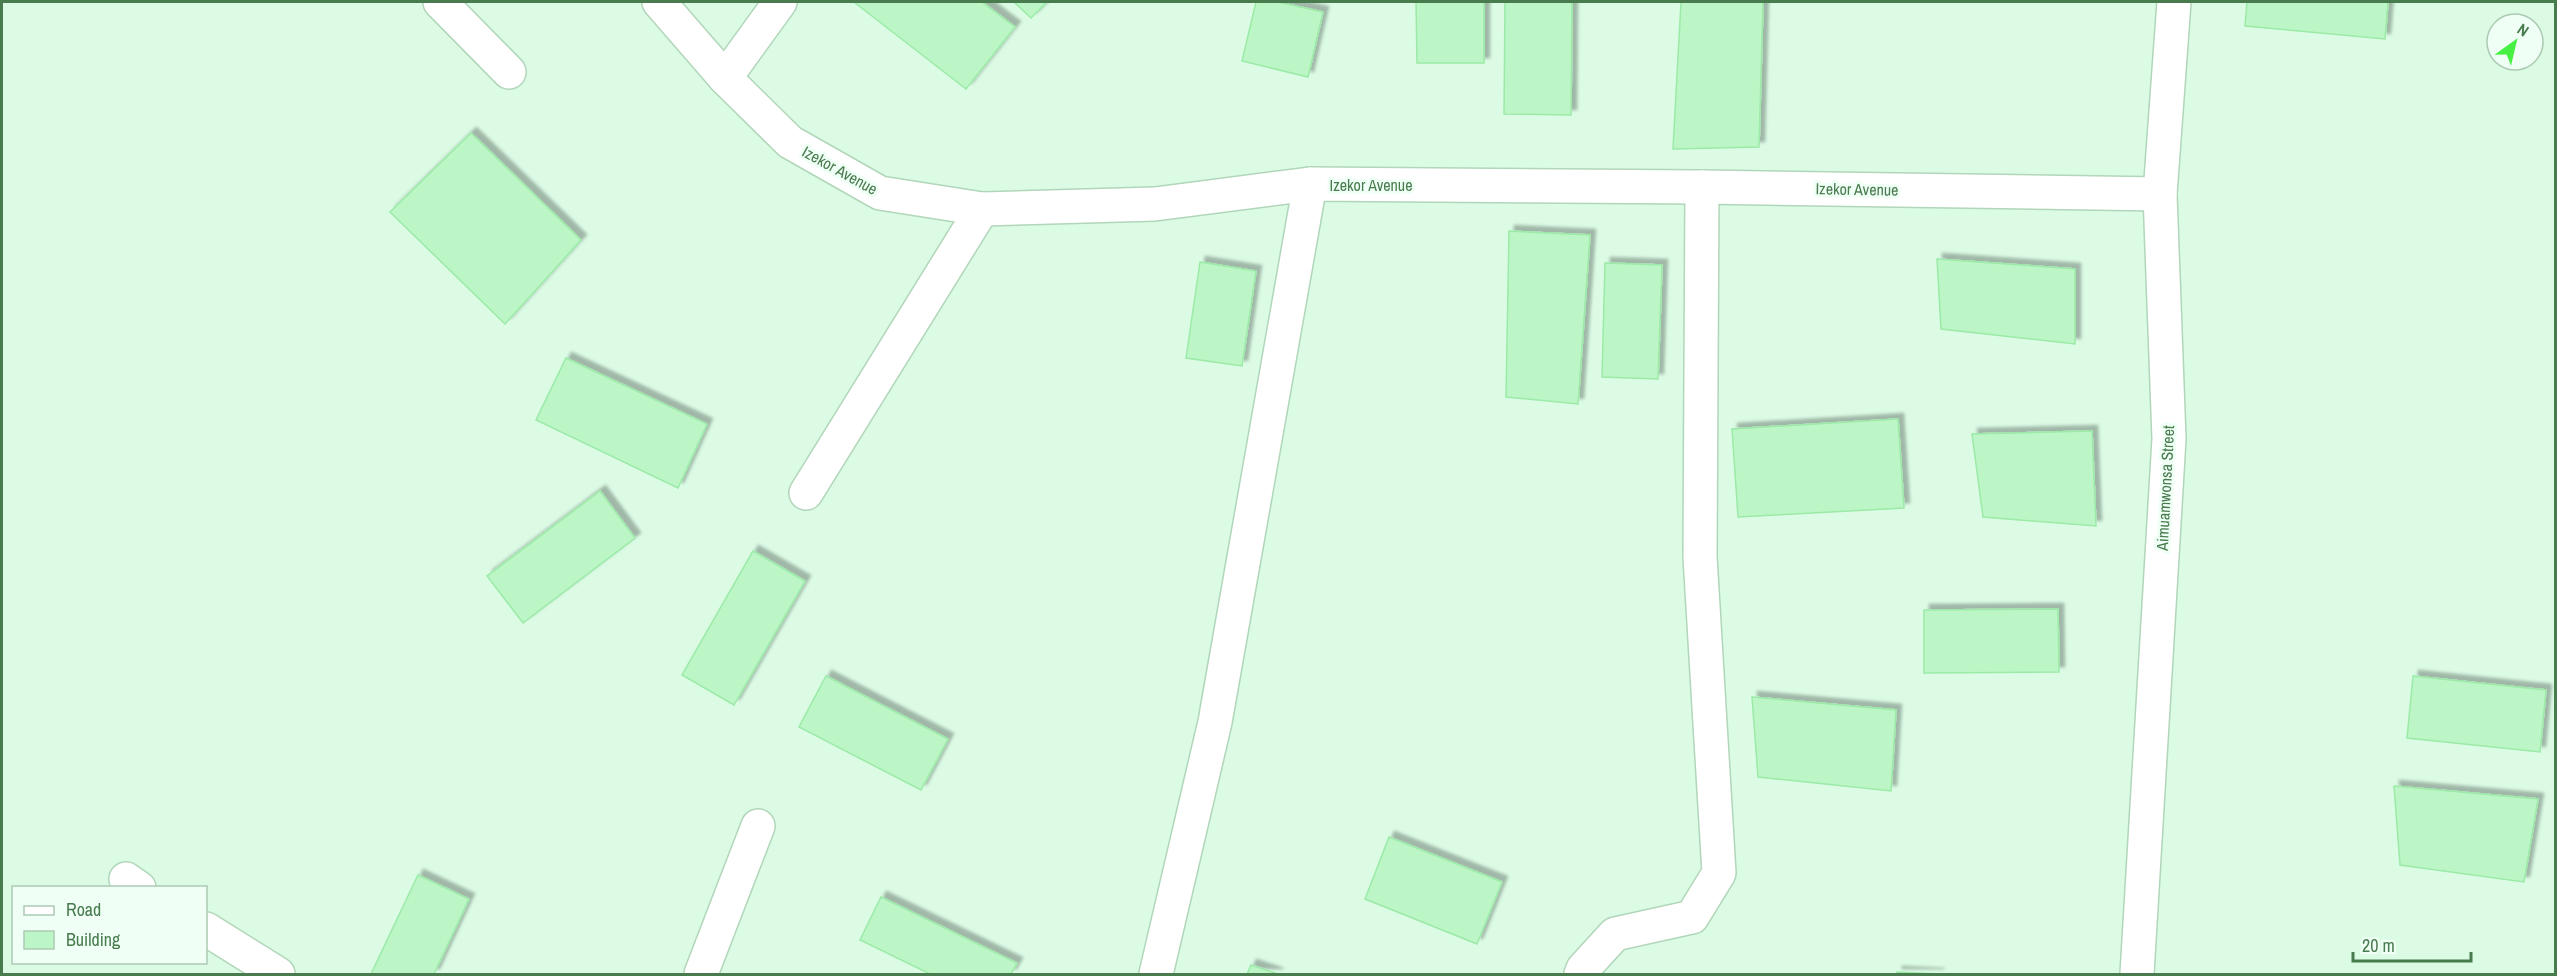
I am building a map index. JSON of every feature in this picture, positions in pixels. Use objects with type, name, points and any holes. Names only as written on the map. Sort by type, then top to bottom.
[{"type":"street","points":[[441,2],[509,72]]},
{"type":"street","name":"Izekor Avenue","points":[[659,2],[725,78],[790,142],[880,193],[982,209],[1155,204],[1310,184],[2160,194]]},
{"type":"street","points":[[725,78],[780,2]]},
{"type":"street","name":"Aimuamwonsa Street","points":[[2138,975],[2169,439],[2160,194],[2174,2]]},
{"type":"street","points":[[1156,975],[1215,722],[1310,184]]},
{"type":"street","points":[[1581,975],[1583,969],[1615,934],[1692,917],[1719,873],[1700,556],[1701,187]]},
{"type":"street","points":[[806,493],[982,209]]},
{"type":"street","points":[[701,975],[758,826]]},
{"type":"street","points":[[207,930],[278,975]]},
{"type":"shaded area","points":[[2,2],[2555,2],[2555,974],[2,974]]},
{"type":"building","points":[[854,2],[982,2],[1015,27],[966,89]]},
{"type":"building","points":[[1014,2],[1047,2],[1031,18]]},
{"type":"building","points":[[1256,2],[1278,2],[1323,12],[1308,77],[1242,61]]},
{"type":"building","points":[[1416,2],[1484,2],[1484,63],[1417,63]]},
{"type":"building","points":[[1505,2],[1572,2],[1571,115],[1504,114]]},
{"type":"building","points":[[1681,2],[1763,2],[1759,147],[1673,149]]},
{"type":"building","points":[[2247,2],[2388,2],[2385,39],[2245,26]]},
{"type":"building","points":[[471,133],[581,240],[505,324],[390,212]]},
{"type":"building","points":[[1509,231],[1590,235],[1578,404],[1506,397]]},
{"type":"building","points":[[1937,259],[2075,269],[2075,344],[1941,329]]},
{"type":"building","points":[[1200,262],[1256,271],[1242,366],[1186,358]]},
{"type":"building","points":[[1605,263],[1662,265],[1658,379],[1602,377]]},
{"type":"building","points":[[566,358],[707,424],[678,488],[536,420]]},
{"type":"building","points":[[1898,419],[1904,508],[1738,517],[1732,429]]},
{"type":"building","points":[[2092,431],[2096,526],[1983,517],[1972,434]]},
{"type":"building","points":[[600,491],[635,538],[523,623],[487,576]]},
{"type":"building","points":[[753,551],[805,581],[734,705],[682,675]]},
{"type":"building","points":[[2058,609],[2059,672],[1924,673],[1924,610]]},
{"type":"building","points":[[826,676],[948,739],[921,790],[799,727]]},
{"type":"building","points":[[2413,676],[2546,690],[2540,752],[2407,738]]},
{"type":"building","points":[[1752,697],[1896,710],[1891,791],[1758,777]]},
{"type":"building","points":[[2394,786],[2538,799],[2524,882],[2400,865]]},
{"type":"building","points":[[1389,837],[1502,882],[1477,944],[1365,899]]},
{"type":"building","points":[[418,875],[469,899],[434,974],[371,974]]},
{"type":"building","points":[[881,897],[1017,963],[1011,974],[930,974],[860,940]]},
{"type":"building","points":[[1251,965],[1278,974],[1247,974]]},
{"type":"building","points":[[1897,972],[1939,974],[1897,974]]}]
